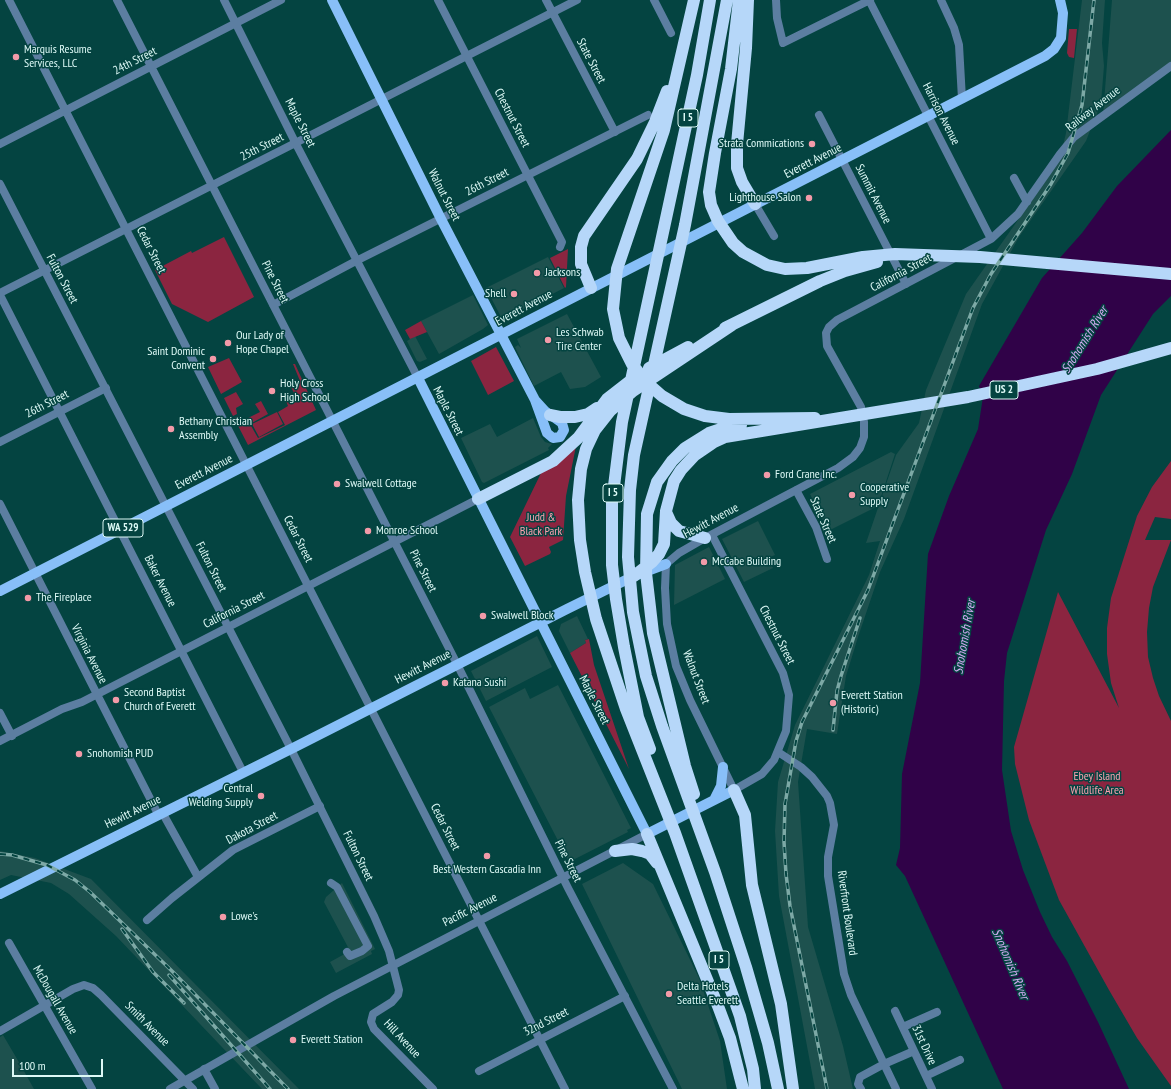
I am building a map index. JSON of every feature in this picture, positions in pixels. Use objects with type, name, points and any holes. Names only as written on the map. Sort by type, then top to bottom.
[{"type":"highway","points":[[694,0],[660,142],[617,269],[613,309],[619,338],[632,364],[646,382],[668,400],[696,413],[717,418],[735,420],[789,417],[834,418]]},
{"type":"highway","name":"I 5","points":[[710,0],[698,75],[622,422],[612,502],[612,565],[624,647],[638,717],[675,832],[740,1016],[753,1069],[755,1089]]},
{"type":"highway","name":"I 5","points":[[727,0],[685,225],[676,260],[634,455],[630,490],[628,557],[639,646],[646,676],[690,795],[718,863],[715,872],[763,1025],[778,1089]]},
{"type":"highway","points":[[739,0],[731,70],[710,186],[711,205],[718,221],[733,243],[751,257],[767,265],[785,269],[807,268],[918,255],[980,257],[1171,274]]},
{"type":"highway","points":[[748,0],[746,48],[737,161],[742,182],[755,204]]},
{"type":"highway","points":[[591,288],[584,273],[581,259],[581,247],[584,236],[625,178],[643,147],[662,105],[687,31]]},
{"type":"highway","points":[[550,415],[560,418],[575,417],[593,411],[658,368],[732,324],[864,261]]},
{"type":"highway","name":"US 2","points":[[834,418],[928,404],[1052,380],[1171,348]]},
{"type":"highway","points":[[630,387],[602,421],[586,450],[581,469],[578,500],[580,540],[585,572],[596,619],[640,746],[667,806]]},
{"type":"highway","points":[[478,499],[553,461],[578,438],[600,406]]},
{"type":"highway","points":[[634,576],[659,554],[664,544],[666,511],[674,482],[681,470],[695,455],[714,442],[736,434],[794,427],[834,418]]},
{"type":"highway","points":[[690,795],[685,766],[656,650],[647,590],[647,514],[657,482],[672,461],[695,441],[709,433],[727,427],[834,418]]},
{"type":"highway","points":[[666,511],[671,523],[679,531],[709,536]]},
{"type":"highway","points":[[734,790],[744,815],[752,885],[781,1004],[793,1089]]},
{"type":"highway","points":[[647,834],[728,1032],[743,1089]]},
{"type":"highway","points":[[615,851],[632,849],[650,854],[662,869]]},
{"type":"main road","name":"Walnut Street","points":[[332,0],[441,219],[535,400],[547,433],[552,438],[560,437],[564,430],[564,426],[535,400]]},
{"type":"main road","name":"Everett Avenue","points":[[0,591],[1045,56],[1058,45],[1063,28],[1060,0]]},
{"type":"main road","name":"Maple Street","points":[[418,378],[647,834]]},
{"type":"main road","name":"Hewitt Avenue","points":[[0,894],[73,856],[371,709],[540,622],[634,576],[666,564]]},
{"type":"main road","points":[[714,800],[721,786],[722,767]]},
{"type":"main road","name":"Pacific Avenue","points":[[647,834],[734,790]]},
{"type":"street","name":"Cedar Street","points":[[9,0],[565,1089]]},
{"type":"street","name":"Pine Street","points":[[117,0],[457,664],[562,878],[673,1089]]},
{"type":"street","name":"Maple Street","points":[[224,0],[356,261],[418,378]]},
{"type":"street","name":"24th Street","points":[[0,144],[281,0]]},
{"type":"street","name":"Chestnut Street","points":[[438,0],[562,242],[560,247]]},
{"type":"street","name":"State Street","points":[[546,0],[615,132]]},
{"type":"street","name":"25th Street","points":[[0,294],[577,0]]},
{"type":"street","points":[[654,0],[671,33]]},
{"type":"street","points":[[776,0],[777,18],[783,43],[869,0]]},
{"type":"street","name":"Harrison Avenue","points":[[869,0],[991,239]]},
{"type":"street","points":[[940,0],[954,28],[959,45],[962,99]]},
{"type":"street","name":"Railway Avenue","points":[[991,239],[1018,214],[1060,154],[1074,137],[1171,66]]},
{"type":"street","name":"Summit Avenue","points":[[819,114],[906,284]]},
{"type":"street","name":"26th Street","points":[[273,305],[356,261],[648,115]]},
{"type":"street","points":[[1014,178],[1027,202]]},
{"type":"street","name":"Fulton Street","points":[[0,184],[320,806],[374,916],[393,965]]},
{"type":"street","points":[[755,204],[774,236]]},
{"type":"street","name":"California Street","points":[[853,457],[860,448],[864,437],[864,422],[861,407],[827,346],[826,333],[829,327],[837,320],[991,239]]},
{"type":"street","name":"Baker Avenue","points":[[0,294],[244,772]]},
{"type":"street","name":"26th Street","points":[[0,442],[106,388]]},
{"type":"street","name":"Hewitt Avenue","points":[[666,564],[674,556],[838,468],[853,457]]},
{"type":"street","name":"State Street","points":[[796,490],[816,527],[827,559]]},
{"type":"street","name":"California Street","points":[[0,741],[96,694],[478,499]]},
{"type":"street","name":"Virginia Avenue","points":[[0,504],[96,694],[160,813]]},
{"type":"street","name":"Chestnut Street","points":[[709,536],[786,682],[789,707],[786,731],[778,752]]},
{"type":"street","name":"Walnut Street","points":[[666,564],[665,603],[671,648],[690,700],[734,790]]},
{"type":"street","points":[[0,713],[12,736]]},
{"type":"street","name":"Pacific Avenue","points":[[734,790],[762,774],[778,752]]},
{"type":"street","name":"Riverfront Boulevard","points":[[778,752],[801,767],[812,777],[827,796],[830,803],[834,825],[828,857],[828,876],[842,963],[852,994],[896,1089]]},
{"type":"street","name":"Dakota Street","points":[[147,920],[233,850],[320,806]]},
{"type":"street","points":[[160,813],[198,877]]},
{"type":"street","name":"Pacific Avenue","points":[[170,1089],[334,996],[647,834]]},
{"type":"street","points":[[331,883],[337,887],[368,946],[362,951],[350,956],[347,952]]},
{"type":"street","name":"McDougall Avenue","points":[[9,943],[92,1089]]},
{"type":"street","name":"Hill Avenue","points":[[393,965],[398,987],[398,995],[392,1002],[373,1014],[371,1022],[374,1030],[433,1089]]},
{"type":"street","name":"Smith Avenue","points":[[44,1006],[73,989],[84,985],[93,988],[192,1087]]},
{"type":"street","name":"32nd Street","points":[[478,1071],[539,1038],[625,996]]},
{"type":"street","points":[[0,1031],[44,1006]]},
{"type":"street","name":"31st Drive","points":[[895,1011],[932,1089]]},
{"type":"street","points":[[903,1028],[936,1012]]},
{"type":"street","points":[[861,1089],[858,1084],[860,1077],[884,1064],[914,1051]]},
{"type":"street","points":[[926,1076],[960,1060]]},
{"type":"street","points":[[204,1069],[215,1089]]},
{"type":"street","points":[[211,1089],[215,1086],[218,1089]]},
{"type":"shaded area","points":[[1082,0],[1105,0],[1102,43],[1104,66],[1101,103],[1086,141],[1019,237],[982,304],[904,519],[880,572],[858,637],[846,676],[837,734],[807,729],[798,782],[808,927],[843,1046],[853,1089],[815,1089],[779,896],[775,831],[778,782],[795,725],[869,575],[880,541],[866,543],[896,455],[919,423],[926,390],[966,294],[1053,170],[1061,154],[1066,133]]},
{"type":"shaded area","points":[[1112,0],[1171,0],[1171,66],[1103,115]]},
{"type":"shaded area","points":[[548,257],[564,288],[506,318],[501,317],[486,288]]},
{"type":"shaded area","points":[[473,295],[488,325],[439,354],[421,321]]},
{"type":"shaded area","points":[[567,314],[601,377],[585,387],[570,389],[561,372],[534,386],[515,347],[518,345],[521,348],[517,339]]},
{"type":"shaded area","points":[[415,336],[427,359],[420,362],[417,361],[407,341]]},
{"type":"shaded area","points":[[533,418],[541,437],[545,442],[552,444],[548,448],[549,450],[484,483],[482,482],[461,438],[490,424],[497,437]]},
{"type":"shaded area","points":[[891,452],[895,454],[878,506],[828,531],[810,494]]},
{"type":"shaded area","points":[[758,521],[775,555],[768,558],[773,568],[744,582],[722,539]]},
{"type":"shaded area","points":[[709,547],[725,579],[674,605],[675,565]]},
{"type":"shaded area","points":[[577,616],[588,639],[585,640],[586,643],[570,653],[559,631],[561,624]]},
{"type":"shaded area","points":[[537,636],[552,667],[486,701],[471,671]]},
{"type":"shaded area","points":[[558,685],[631,828],[627,830],[628,832],[571,861],[570,859],[568,860],[489,707],[525,688],[530,699]]},
{"type":"shaded area","points":[[0,851],[35,858],[91,879],[299,1089],[262,1089],[116,936],[69,894],[51,883],[11,875],[0,880]]},
{"type":"shaded area","points":[[623,863],[653,884],[699,978],[720,1041],[727,1089],[682,1089],[582,884]]},
{"type":"shaded area","points":[[342,883],[375,949],[371,951],[372,954],[336,973],[330,962],[350,951],[324,902],[326,897]]},
{"type":"shaded area","points":[[3,1035],[34,1089],[0,1089],[0,1037]]},
{"type":"green space","points":[[1069,29],[1077,29],[1074,58],[1069,57],[1067,53]]},
{"type":"green space","points":[[224,237],[254,297],[208,322],[172,304],[155,270],[191,251],[192,253]]},
{"type":"green space","points":[[568,249],[566,287],[565,288],[550,258]]},
{"type":"green space","points":[[421,321],[427,332],[410,339],[405,330]]},
{"type":"green space","points":[[496,347],[514,381],[488,395],[471,361]]},
{"type":"green space","points":[[229,358],[242,382],[221,394],[208,367]]},
{"type":"green space","points":[[293,364],[295,364],[316,410],[248,445],[234,418],[238,416],[242,421],[260,412],[255,404],[261,401],[268,414],[250,424],[258,438],[285,425],[278,412],[288,406],[286,401],[295,395],[291,387],[300,381]]},
{"type":"green space","points":[[236,392],[243,404],[236,408],[237,414],[233,416],[224,398]]},
{"type":"green space","points":[[277,412],[283,424],[259,437],[252,424]]},
{"type":"green space","name":"Judd & Black Park","points":[[576,446],[566,496],[563,540],[549,547],[551,552],[550,554],[525,566],[510,537],[542,471]]},
{"type":"green space","name":"Ebey Island Wildlife Area","points":[[1171,461],[1171,519],[1155,517],[1145,540],[1171,540],[1153,587],[1147,632],[1148,657],[1153,678],[1159,696],[1171,721],[1171,1086],[1137,1038],[1059,900],[1029,820],[1015,764],[1014,747],[1058,592],[1119,708],[1111,683],[1107,654],[1107,628],[1111,598],[1137,516],[1152,487]]},
{"type":"green space","points":[[589,639],[594,665],[629,769],[570,653],[586,643],[585,640]]},
{"type":"water","name":"Snohomish River","points":[[1171,130],[1171,296],[1153,314],[1101,395],[1072,474],[1046,530],[1007,653],[1004,681],[1002,770],[1011,831],[1023,870],[1040,912],[1098,1022],[1129,1089],[1003,1089],[905,876],[896,865],[900,848],[902,774],[920,683],[928,554],[949,496],[978,429],[983,397],[979,386],[1042,278],[1082,233],[1117,186]]},
{"type":"railway","points":[[827,1089],[790,906],[786,874],[784,842],[785,804],[796,741],[802,722],[868,590],[973,308],[991,274],[1051,184],[1068,153],[1082,105],[1094,0]]},
{"type":"railway","points":[[833,730],[837,691],[860,618]]},
{"type":"railway","points":[[0,854],[12,855],[47,865],[75,880],[90,892],[173,972],[288,1089]]},
{"type":"railway","points":[[122,929],[153,972],[184,1003]]},
{"type":"railway","points":[[169,975],[270,1089]]},
{"type":"place","name":"Marquis Resume Services, LLC","points":[[16,57]]},
{"type":"place","name":"Strata Commications","points":[[812,144]]},
{"type":"place","name":"Lighthouse Salon","points":[[809,198]]},
{"type":"place","name":"Jacksons","points":[[537,273]]},
{"type":"place","name":"Shell","points":[[514,294]]},
{"type":"place","name":"Les Schwab Tire Center","points":[[548,340]]},
{"type":"place","name":"Our Lady of Hope Chapel","points":[[228,343]]},
{"type":"place","name":"Saint Dominic Convent","points":[[213,359]]},
{"type":"place","name":"Holy Cross High School","points":[[272,391]]},
{"type":"place","name":"Bethany Christian Assembly","points":[[171,429]]},
{"type":"place","name":"Ford Crane Inc.","points":[[767,475]]},
{"type":"place","name":"Swalwell Cottage","points":[[337,484]]},
{"type":"place","name":"Cooperative Supply","points":[[852,495]]},
{"type":"place","name":"Monroe School","points":[[368,531]]},
{"type":"place","name":"McCabe Building","points":[[704,562]]},
{"type":"place","name":"The Fireplace","points":[[28,598]]},
{"type":"place","name":"Swalwell Block","points":[[483,616]]},
{"type":"place","name":"Katana Sushi","points":[[445,683]]},
{"type":"place","name":"Second Baptist Church of Everett","points":[[116,700]]},
{"type":"place","name":"Everett Station (Historic)","points":[[833,703]]},
{"type":"place","name":"Snohomish PUD","points":[[79,754]]},
{"type":"place","name":"Central Welding Supply","points":[[261,796]]},
{"type":"place","name":"Best Western Cascadia Inn","points":[[487,856]]},
{"type":"place","name":"Lowe's","points":[[223,917]]},
{"type":"place","name":"Delta Hotels Seattle Everett","points":[[669,994]]},
{"type":"place","name":"Everett Station","points":[[293,1040]]}]
